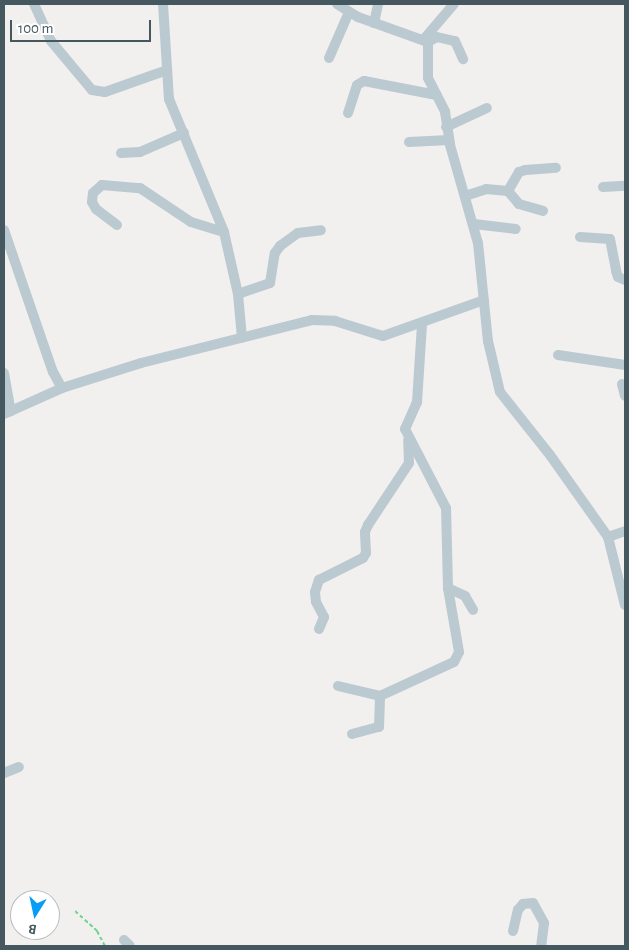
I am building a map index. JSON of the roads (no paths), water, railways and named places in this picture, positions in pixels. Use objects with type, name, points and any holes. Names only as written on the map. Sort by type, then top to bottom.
[{"type":"street","points":[[34,4],[51,41],[92,90],[105,92],[166,70]]},
{"type":"street","points":[[163,4],[169,99],[224,232],[238,294],[242,338]]},
{"type":"street","points":[[337,4],[374,23],[426,41],[437,37],[455,41],[463,59]]},
{"type":"street","points":[[374,23],[378,4]]},
{"type":"street","points":[[454,4],[426,41],[428,78],[444,112],[449,140],[474,224],[488,341],[500,392],[550,455],[608,537],[625,606]]},
{"type":"street","points":[[329,58],[350,12]]},
{"type":"street","points":[[348,113],[357,86],[364,81],[436,95]]},
{"type":"street","points":[[446,127],[487,108]]},
{"type":"street","points":[[121,153],[140,152],[184,133]]},
{"type":"street","points":[[410,142],[449,140]]},
{"type":"street","points":[[508,191],[519,172],[556,168]]},
{"type":"street","points":[[117,225],[96,209],[92,202],[96,188],[114,185],[140,188],[191,222],[224,232]]},
{"type":"street","points":[[603,187],[625,186]]},
{"type":"street","points":[[466,196],[486,190],[508,191],[519,204],[543,212]]},
{"type":"street","points":[[474,224],[516,229]]},
{"type":"street","points":[[4,230],[53,372],[62,388]]},
{"type":"street","points":[[238,294],[270,283],[275,253],[280,246],[298,233],[321,230]]},
{"type":"street","points":[[580,237],[610,238],[618,277],[625,280]]},
{"type":"street","points":[[4,373],[7,412],[62,388],[141,362],[312,320],[335,321],[383,336],[422,324],[484,300]]},
{"type":"street","points":[[319,629],[324,617],[316,602],[315,592],[319,580],[363,558],[366,553],[364,532],[409,463],[410,449],[405,429],[417,402],[422,324]]},
{"type":"street","points":[[558,354],[625,365]]},
{"type":"street","points":[[622,384],[625,396]]},
{"type":"street","points":[[338,686],[380,696],[457,659],[460,652],[448,588],[446,508],[405,429]]},
{"type":"street","points":[[608,537],[625,531]]},
{"type":"street","points":[[448,588],[466,596],[473,610]]},
{"type":"street","points":[[352,734],[379,727],[380,696]]},
{"type":"street","points":[[4,773],[20,766]]},
{"type":"street","points":[[514,931],[518,910],[523,904],[533,903],[544,923],[541,946]]}]
